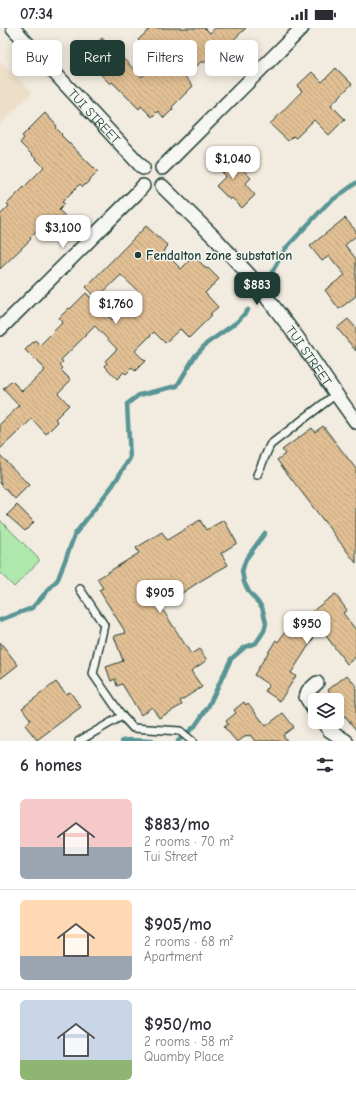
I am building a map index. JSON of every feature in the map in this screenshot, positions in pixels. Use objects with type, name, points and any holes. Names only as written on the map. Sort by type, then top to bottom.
[{"type":"street","name":"TUI STREET","points":[[13,28],[143,168]]},
{"type":"street","points":[[162,168],[302,28]]},
{"type":"street","points":[[150,164],[159,165],[165,171],[166,179],[162,186],[150,190],[143,186],[140,175],[143,168],[150,164]]},
{"type":"street","points":[[0,330],[143,186]]},
{"type":"street","name":"TUI STREET","points":[[162,186],[216,239],[251,277],[297,337],[356,422]]},
{"type":"street","points":[[308,702],[306,698],[308,691],[317,683]]},
{"type":"street","points":[[328,729],[346,741]]},
{"type":"lane","points":[[257,475],[270,445],[336,394]]},
{"type":"lane","points":[[80,589],[104,625],[93,674],[122,716],[133,728],[180,731],[190,740]]},
{"type":"lane","points":[[79,741],[122,716]]},
{"type":"shaded area","points":[[0,61],[12,73],[12,76],[15,76],[32,92],[0,125]]},
{"type":"green space","points":[[0,520],[40,560],[14,587],[0,573]]},
{"type":"building","points":[[151,28],[205,28],[210,33],[215,28],[246,28],[233,40],[205,40],[205,62],[204,63],[202,61],[197,66],[197,40],[138,40]]},
{"type":"building","points":[[125,60],[133,68],[133,76],[186,76],[185,77],[193,86],[172,107],[173,109],[164,118],[158,111],[152,117],[141,106],[139,109],[112,82],[110,84],[102,76],[125,76]]},
{"type":"building","points":[[336,68],[352,84],[331,105],[345,119],[329,135],[314,120],[296,138],[293,136],[288,141],[270,124],[302,91],[297,86],[312,72],[322,82]]},
{"type":"building","points":[[45,113],[57,126],[56,128],[62,134],[61,135],[98,172],[83,187],[80,184],[62,202],[65,204],[59,210],[71,222],[63,230],[60,227],[57,229],[48,220],[0,269],[0,215],[9,206],[7,204],[44,167],[20,143],[24,138],[22,136]]},
{"type":"building","points":[[223,150],[251,178],[245,184],[255,195],[242,208],[232,198],[230,200],[216,186],[226,176],[211,161]]},
{"type":"building","points":[[345,218],[356,231],[356,236],[345,245],[356,259],[356,296],[339,309],[325,290],[345,275],[329,256],[322,261],[310,246]]},
{"type":"building","points":[[146,226],[168,246],[163,251],[181,269],[194,256],[219,279],[205,293],[218,307],[189,338],[180,329],[165,343],[154,332],[135,351],[145,361],[135,371],[132,368],[126,374],[124,372],[117,379],[105,366],[107,363],[105,361],[117,349],[95,326],[61,360],[63,362],[60,365],[63,368],[61,370],[71,380],[58,393],[69,405],[55,419],[58,422],[46,434],[32,419],[0,449],[0,424],[19,406],[3,389],[12,381],[22,391],[45,370],[25,350],[35,340],[40,345],[63,322],[59,318],[86,293],[112,320],[139,292],[121,275],[97,298],[86,287]]},
{"type":"building","points":[[348,319],[356,328],[356,351],[337,328]]},
{"type":"building","points":[[323,426],[356,469],[356,563],[277,460],[285,454],[282,450],[312,428],[315,432]]},
{"type":"building","points":[[0,455],[29,485],[15,499],[0,483]]},
{"type":"building","points":[[17,505],[34,522],[25,531],[7,515]]},
{"type":"building","points":[[200,520],[206,530],[224,520],[237,543],[221,553],[228,565],[161,607],[191,654],[199,649],[207,660],[191,671],[202,687],[180,701],[182,705],[159,718],[152,707],[141,715],[122,684],[117,686],[115,679],[111,681],[106,667],[123,661],[114,636],[126,633],[99,590],[103,588],[97,579],[139,553],[136,548],[162,532],[167,540]]},
{"type":"building","points":[[335,594],[347,610],[343,613],[356,630],[356,657],[347,664],[320,628],[291,673],[296,676],[280,701],[265,691],[269,685],[254,675],[276,640],[278,642],[285,632]]},
{"type":"building","points":[[0,642],[18,665],[0,679]]},
{"type":"building","points":[[347,675],[356,686],[356,730],[344,716],[344,693],[330,693],[328,690]]},
{"type":"building","points":[[56,682],[66,694],[70,692],[81,707],[37,740],[25,725],[31,720],[22,708]]},
{"type":"building","points":[[244,702],[246,705],[248,703],[266,726],[283,713],[294,727],[283,735],[287,741],[255,741],[250,735],[247,735],[239,741],[236,741],[224,727],[228,724],[226,721],[236,713],[234,710]]},
{"type":"waterway","points":[[271,274],[285,249],[327,204],[356,183]]},
{"type":"waterway","points":[[0,620],[32,608],[58,579],[75,534],[113,485],[130,458],[127,404],[139,395],[177,386],[195,356],[206,344],[237,322],[248,310]]},
{"type":"waterway","points":[[178,741],[195,726],[208,707],[231,659],[245,647],[256,643],[264,631],[266,623],[262,607],[249,592],[244,582],[242,571],[246,559],[265,533]]},
{"type":"waterway","points":[[122,741],[152,741]]},
{"type":"place","name":"Fendalton zone substation","points":[[138,255]]}]
